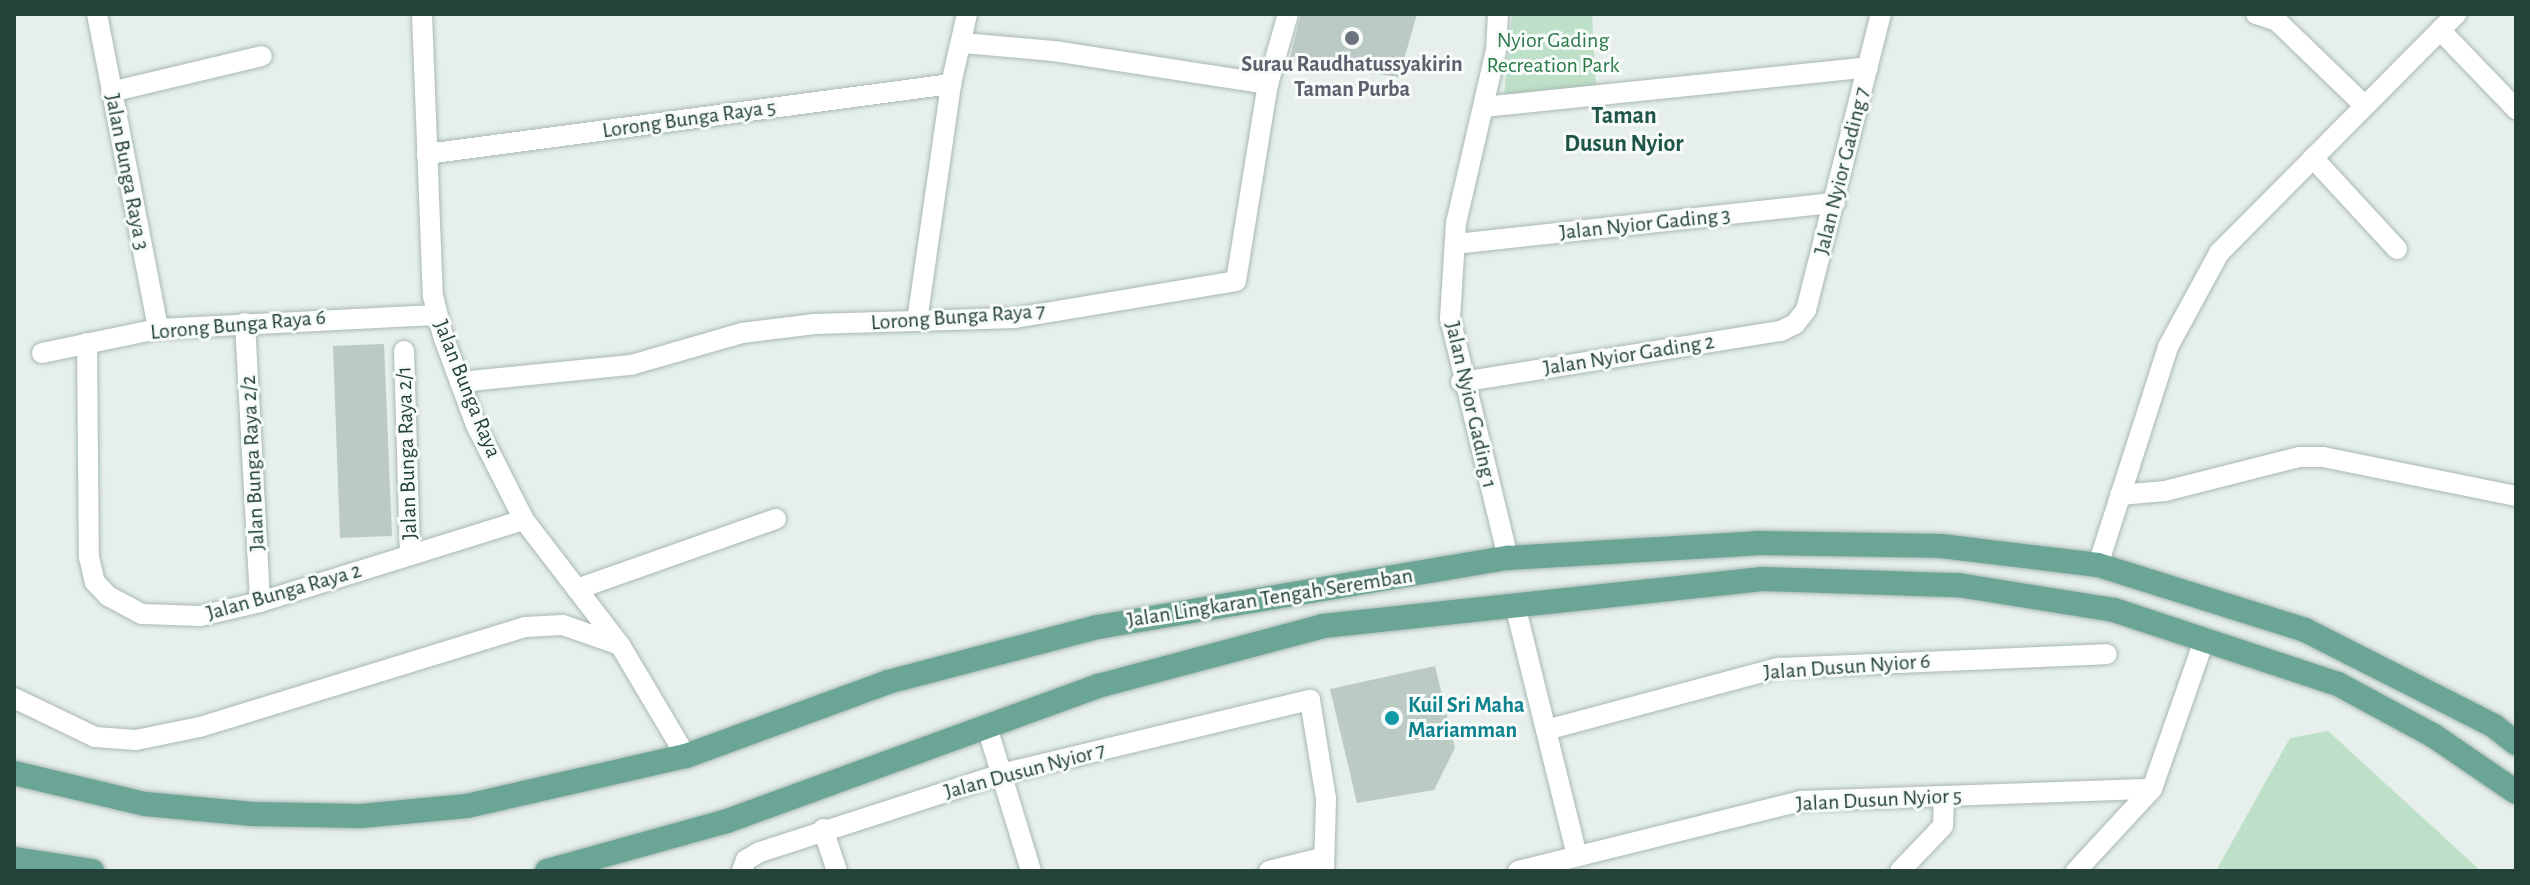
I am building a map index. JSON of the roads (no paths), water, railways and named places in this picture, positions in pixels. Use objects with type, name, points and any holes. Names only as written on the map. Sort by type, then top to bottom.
[{"type":"main road","name":"Jalan Lingkaran Tengah Seremban","points":[[14,773],[145,804],[253,814],[361,816],[467,806],[686,756],[888,682],[1098,627],[1508,558],[1758,543],[1941,546],[2098,565],[2305,630],[2494,726],[2516,743]]},
{"type":"main road","name":"Jalan Lingkaran Tengah Seremban","points":[[547,871],[727,821],[1098,686],[1323,626],[1762,579],[1958,585],[2114,610],[2338,684],[2434,736],[2516,792]]},
{"type":"main road","points":[[14,787],[42,781]]},
{"type":"main road","points":[[14,845],[25,860],[92,871]]},
{"type":"street","name":"Jalan Bunga Raya 3","points":[[97,14],[158,329]]},
{"type":"street","name":"Jalan Bunga Raya","points":[[422,14],[436,315],[460,382],[524,520],[620,645],[686,756]]},
{"type":"street","points":[[917,321],[951,84],[963,43],[967,14]]},
{"type":"street","name":"Lorong Bunga Raya 7","points":[[460,382],[631,365],[742,333],[1015,318],[1236,281],[1268,84],[1288,14]]},
{"type":"street","name":"Jalan Nyior Gading 1","points":[[1498,14],[1484,107],[1455,244],[1450,318],[1461,382],[1508,558]]},
{"type":"street","name":"Jalan Nyior Gading 7","points":[[1795,324],[1806,310],[1881,14]]},
{"type":"street","points":[[2256,14],[2277,21],[2365,106]]},
{"type":"street","points":[[2098,565],[2168,347],[2219,253],[2456,14]]},
{"type":"street","points":[[2440,30],[2516,109]]},
{"type":"street","points":[[963,43],[1054,51],[1268,84]]},
{"type":"street","points":[[111,92],[262,56]]},
{"type":"street","points":[[1484,107],[1868,67]]},
{"type":"street","name":"Lorong Bunga Raya 5","points":[[427,154],[951,84]]},
{"type":"street","points":[[2313,158],[2397,249]]},
{"type":"street","name":"Jalan Nyior Gading 3","points":[[1455,244],[1835,203]]},
{"type":"street","name":"Lorong Bunga Raya 6","points":[[42,353],[158,329],[436,315]]},
{"type":"street","name":"Jalan Bunga Raya 2/2","points":[[245,323],[260,602]]},
{"type":"street","name":"Jalan Nyior Gading 2","points":[[1461,382],[1781,331],[1795,324]]},
{"type":"street","name":"Jalan Bunga Raya 2","points":[[87,343],[89,557],[95,582],[124,606],[168,618],[260,602],[524,520]]},
{"type":"street","name":"Jalan Bunga Raya 2/1","points":[[404,351],[410,555]]},
{"type":"street","points":[[2120,495],[2165,491],[2299,457],[2323,457],[2516,496]]},
{"type":"street","points":[[577,589],[776,519]]},
{"type":"street","points":[[1515,605],[1577,856]]},
{"type":"street","points":[[14,698],[95,737],[136,740],[200,727],[525,627],[563,625],[620,645]]},
{"type":"street","points":[[2076,871],[2152,789],[2205,638]]},
{"type":"street","name":"Jalan Dusun Nyior 6","points":[[1546,730],[1778,668],[2107,654]]},
{"type":"street","name":"Jalan Dusun Nyior 7","points":[[744,865],[823,829],[1001,774],[1310,700],[1326,799],[1323,865]]},
{"type":"street","points":[[987,727],[1031,871]]},
{"type":"street","name":"Jalan Dusun Nyior 5","points":[[1518,871],[1801,801],[2152,789]]},
{"type":"street","points":[[1900,871],[1943,826],[1944,797]]},
{"type":"street","points":[[823,829],[837,871]]},
{"type":"street","points":[[1269,871],[1323,865]]},
{"type":"place","name":"Surau Raudhatussyakirin Taman Purba","points":[[1352,38]]},
{"type":"place","name":"Kuil Sri Maha Mariamman","points":[[1392,718]]},
{"type":"district","name":"Taman Dusun Nyior","points":[[1624,131]]},
{"type":"park label","name":"Nyior Gading Recreation Park","points":[[1553,52]]}]
